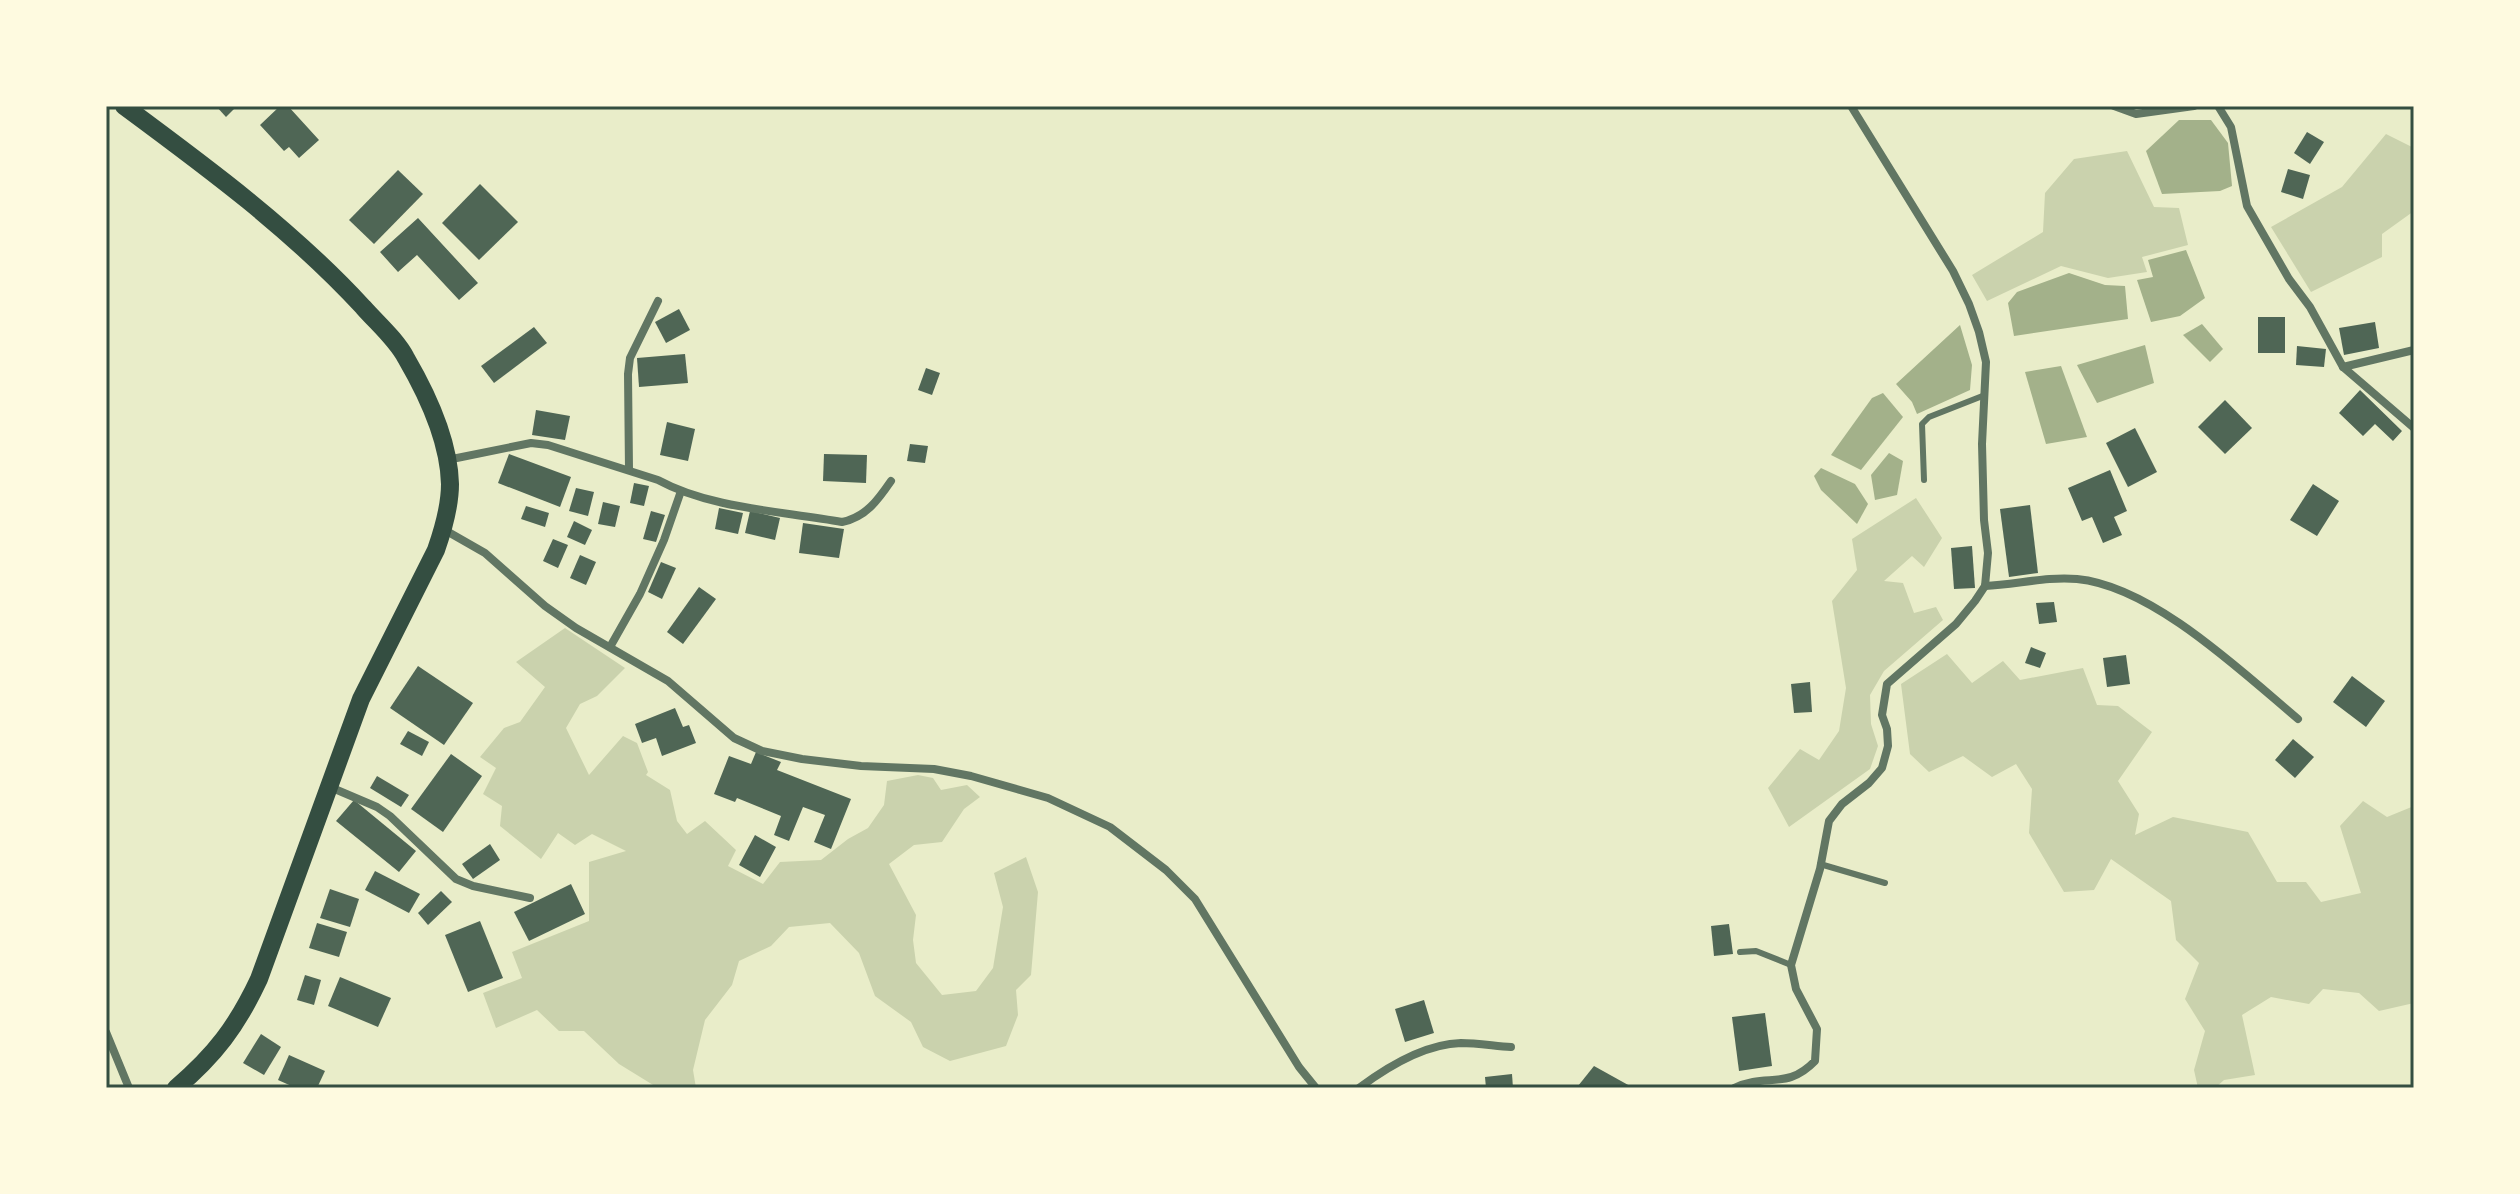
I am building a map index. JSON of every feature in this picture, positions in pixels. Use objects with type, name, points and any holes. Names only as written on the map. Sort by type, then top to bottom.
[{"type":"highway","points":[[124,106],[230,185],[277,225],[325,268],[406,356],[436,420],[450,485],[443,529],[428,568],[361,699],[259,979],[241,1017],[205,1061],[176,1088]]},
{"type":"street","points":[[1734,1088],[1749,1081],[1791,1080],[1815,1061],[1817,1029],[1796,989],[1791,965],[1829,821],[1842,804],[1869,783],[1882,768],[1886,758],[1887,729],[1882,715],[1887,684],[1956,624],[1985,586],[1988,553],[1982,444],[1986,362],[1969,304],[1953,271],[1851,106]]},
{"type":"street","points":[[2114,106],[2136,114],[2194,106]]},
{"type":"street","points":[[2218,106],[2231,127],[2247,206],[2289,279],[2310,307],[2343,367],[2414,428]]},
{"type":"street","points":[[629,470],[626,389],[630,358],[658,301]]},
{"type":"street","points":[[2343,367],[2414,350]]},
{"type":"street","points":[[447,460],[531,443],[548,445],[629,470],[709,500],[842,522],[854,520],[873,506],[891,481]]},
{"type":"street","points":[[610,647],[640,594],[681,491]]},
{"type":"street","points":[[443,529],[485,553],[545,606],[668,681],[734,738],[762,751],[861,766],[934,769],[1048,798],[1110,827],[1166,870],[1195,899],[1299,1067],[1316,1088]]},
{"type":"street","points":[[1985,586],[2067,579],[2120,588],[2201,640],[2298,719]]},
{"type":"street","points":[[330,787],[377,807],[390,816],[456,879],[473,886],[530,898]]},
{"type":"street","points":[[106,1032],[129,1088]]},
{"type":"street","points":[[1359,1088],[1416,1053],[1440,1046],[1461,1043],[1511,1047]]},
{"type":"lane","points":[[1924,480],[1922,424],[1929,417],[1985,395]]},
{"type":"lane","points":[[1820,864],[1885,883]]},
{"type":"lane","points":[[1740,952],[1756,951],[1791,965]]},
{"type":"shaded area","points":[[2179,120],[2211,120],[2228,143],[2232,186],[2220,191],[2162,194],[2146,151]]},
{"type":"shaded area","points":[[2386,134],[2414,148],[2414,211],[2382,234],[2382,257],[2311,292],[2271,227],[2342,187]]},
{"type":"shaded area","points":[[2127,151],[2154,207],[2179,208],[2188,245],[2142,257],[2147,272],[2108,278],[2061,266],[1987,301],[1972,275],[2043,232],[2045,193],[2074,159]]},
{"type":"shaded area","points":[[2186,250],[2205,298],[2180,316],[2151,322],[2137,280],[2153,277],[2148,260]]},
{"type":"shaded area","points":[[2069,273],[2105,285],[2125,286],[2128,319],[2014,336],[2008,303],[2017,292]]},
{"type":"shaded area","points":[[2202,324],[2223,349],[2210,362],[2183,335]]},
{"type":"shaded area","points":[[1960,325],[1972,365],[1970,390],[1917,414],[1912,402],[1896,384]]},
{"type":"shaded area","points":[[2145,345],[2154,383],[2097,403],[2077,365]]},
{"type":"shaded area","points":[[2061,366],[2087,437],[2046,444],[2025,372]]},
{"type":"shaded area","points":[[1883,393],[1903,417],[1861,470],[1831,455],[1872,398]]},
{"type":"shaded area","points":[[1889,453],[1903,461],[1897,495],[1875,500],[1871,475]]},
{"type":"shaded area","points":[[1821,468],[1855,484],[1868,504],[1857,524],[1821,490],[1814,476]]},
{"type":"shaded area","points":[[1916,498],[1942,538],[1924,567],[1912,556],[1884,581],[1903,583],[1914,613],[1936,607],[1943,620],[1884,671],[1870,695],[1871,724],[1878,746],[1870,769],[1789,827],[1768,788],[1800,749],[1819,760],[1839,731],[1846,688],[1832,601],[1857,570],[1852,539]]},
{"type":"shaded area","points":[[565,628],[625,668],[597,696],[580,704],[566,728],[589,775],[623,736],[637,743],[648,772],[646,775],[670,790],[677,821],[687,834],[705,821],[736,850],[728,866],[763,884],[780,862],[821,860],[868,828],[884,805],[887,781],[918,775],[933,778],[941,790],[967,785],[980,797],[964,809],[942,842],[914,845],[889,864],[916,915],[913,940],[916,963],[942,995],[976,991],[993,968],[1003,907],[994,873],[1026,857],[1038,892],[1031,975],[1016,990],[1018,1015],[1006,1046],[950,1061],[923,1047],[911,1022],[875,996],[859,953],[830,923],[789,927],[771,946],[739,961],[732,985],[705,1020],[693,1070],[696,1088],[658,1088],[619,1064],[584,1031],[559,1031],[537,1010],[496,1028],[483,993],[522,978],[512,952],[589,921],[589,862],[626,851],[592,834],[575,845],[558,833],[541,859],[500,826],[502,806],[483,794],[496,768],[480,757],[504,728],[520,722],[545,687],[516,662]]},
{"type":"shaded area","points":[[1947,654],[1972,683],[2003,661],[2020,680],[2083,668],[2097,705],[2118,706],[2152,732],[2118,781],[2139,814],[2135,835],[2173,817],[2248,832],[2277,882],[2306,882],[2321,902],[2361,893],[2340,826],[2363,801],[2387,817],[2414,806],[2414,1003],[2379,1011],[2359,993],[2323,989],[2309,1004],[2271,997],[2242,1015],[2255,1075],[2224,1080],[2215,1088],[2198,1088],[2194,1070],[2205,1031],[2185,999],[2199,963],[2176,940],[2171,901],[2111,859],[2094,890],[2064,892],[2029,833],[2032,789],[2016,764],[1992,777],[1963,756],[1929,772],[1910,754],[1901,684]]},
{"type":"building","points":[[216,106],[237,106],[226,117]]},
{"type":"building","points":[[280,106],[288,106],[319,140],[299,158],[289,147],[284,151],[260,125]]},
{"type":"building","points":[[2307,132],[2324,142],[2310,164],[2294,153]]},
{"type":"building","points":[[2288,169],[2310,175],[2303,199],[2281,192]]},
{"type":"building","points":[[398,170],[423,194],[374,244],[349,220]]},
{"type":"building","points":[[480,184],[518,222],[479,260],[442,223]]},
{"type":"building","points":[[418,218],[478,283],[459,300],[417,255],[398,272],[380,252]]},
{"type":"building","points":[[679,309],[690,330],[666,343],[655,322]]},
{"type":"building","points":[[2258,317],[2285,317],[2285,353],[2258,353]]},
{"type":"building","points":[[2375,322],[2379,348],[2344,355],[2339,328]]},
{"type":"building","points":[[534,327],[547,343],[494,383],[481,366]]},
{"type":"building","points":[[2297,346],[2326,349],[2324,367],[2296,365]]},
{"type":"building","points":[[685,354],[688,383],[639,387],[637,358]]},
{"type":"building","points":[[926,368],[940,373],[932,395],[918,390]]},
{"type":"building","points":[[2360,390],[2402,431],[2393,441],[2375,424],[2363,436],[2339,413]]},
{"type":"building","points":[[2225,400],[2252,428],[2225,454],[2198,427]]},
{"type":"building","points":[[536,410],[570,416],[565,440],[532,435]]},
{"type":"building","points":[[667,422],[695,429],[688,461],[660,455]]},
{"type":"building","points":[[2135,428],[2157,472],[2128,487],[2106,443]]},
{"type":"building","points":[[910,444],[928,446],[925,463],[907,461]]},
{"type":"building","points":[[509,454],[571,477],[560,507],[498,483]]},
{"type":"building","points":[[824,454],[867,455],[866,483],[823,481]]},
{"type":"building","points":[[2110,470],[2127,511],[2114,517],[2122,535],[2103,543],[2092,517],[2082,521],[2068,488]]},
{"type":"building","points":[[634,483],[649,486],[644,506],[630,503]]},
{"type":"building","points":[[2313,484],[2339,501],[2317,536],[2290,520]]},
{"type":"building","points":[[576,488],[594,492],[588,516],[569,511]]},
{"type":"building","points":[[603,502],[620,506],[615,527],[598,524]]},
{"type":"building","points":[[2030,505],[2038,573],[2009,577],[2000,509]]},
{"type":"building","points":[[526,506],[549,513],[545,527],[521,519]]},
{"type":"building","points":[[719,508],[743,513],[738,534],[715,529]]},
{"type":"building","points":[[651,511],[665,515],[656,542],[643,539]]},
{"type":"building","points":[[750,511],[780,518],[775,540],[745,533]]},
{"type":"building","points":[[574,521],[592,530],[585,545],[567,537]]},
{"type":"building","points":[[803,523],[844,529],[839,558],[799,553]]},
{"type":"building","points":[[553,539],[568,545],[558,568],[543,561]]},
{"type":"building","points":[[1972,546],[1975,588],[1954,589],[1951,548]]},
{"type":"building","points":[[580,555],[596,562],[586,585],[570,578]]},
{"type":"building","points":[[661,562],[676,568],[662,599],[648,592]]},
{"type":"building","points":[[699,587],[716,599],[683,644],[667,632]]},
{"type":"building","points":[[2054,602],[2057,622],[2039,624],[2036,603]]},
{"type":"building","points":[[2031,647],[2046,653],[2040,668],[2025,663]]},
{"type":"building","points":[[2126,655],[2130,684],[2107,687],[2103,658]]},
{"type":"building","points":[[418,666],[473,703],[444,745],[390,708]]},
{"type":"building","points":[[2352,676],[2385,701],[2366,727],[2333,702]]},
{"type":"building","points":[[1810,682],[1812,712],[1794,713],[1791,684]]},
{"type":"building","points":[[675,708],[683,727],[689,725],[696,743],[662,756],[656,738],[642,743],[635,724]]},
{"type":"building","points":[[408,731],[429,742],[422,756],[400,744]]},
{"type":"building","points":[[2293,739],[2314,757],[2295,778],[2275,760]]},
{"type":"building","points":[[756,752],[781,762],[777,770],[851,799],[831,849],[814,842],[825,815],[803,807],[789,841],[774,835],[781,816],[737,798],[735,802],[714,794],[729,756],[751,764]]},
{"type":"building","points":[[451,754],[482,776],[443,832],[411,809]]},
{"type":"building","points":[[377,776],[409,795],[401,807],[370,788]]},
{"type":"building","points":[[354,800],[416,851],[399,872],[336,821]]},
{"type":"building","points":[[755,835],[776,847],[760,877],[739,865]]},
{"type":"building","points":[[490,844],[500,860],[473,879],[462,864]]},
{"type":"building","points":[[375,871],[420,894],[409,913],[365,890]]},
{"type":"building","points":[[571,884],[585,914],[529,941],[514,912]]},
{"type":"building","points":[[330,889],[359,899],[350,927],[320,918]]},
{"type":"building","points":[[441,891],[452,902],[428,925],[418,913]]},
{"type":"building","points":[[480,921],[503,978],[468,992],[445,935]]},
{"type":"building","points":[[317,923],[347,932],[339,957],[309,948]]},
{"type":"building","points":[[1729,924],[1733,954],[1714,956],[1711,926]]},
{"type":"building","points":[[305,975],[321,980],[314,1005],[297,1000]]},
{"type":"building","points":[[340,977],[391,998],[378,1027],[328,1006]]},
{"type":"building","points":[[1424,1000],[1434,1033],[1405,1042],[1395,1009]]},
{"type":"building","points":[[1765,1013],[1772,1066],[1739,1071],[1732,1017]]},
{"type":"building","points":[[261,1034],[281,1047],[264,1075],[243,1063]]},
{"type":"building","points":[[289,1055],[325,1071],[317,1088],[296,1088],[278,1080]]},
{"type":"building","points":[[1594,1066],[1631,1088],[1580,1088],[1578,1086]]},
{"type":"building","points":[[1512,1074],[1513,1088],[1486,1088],[1485,1077]]}]
